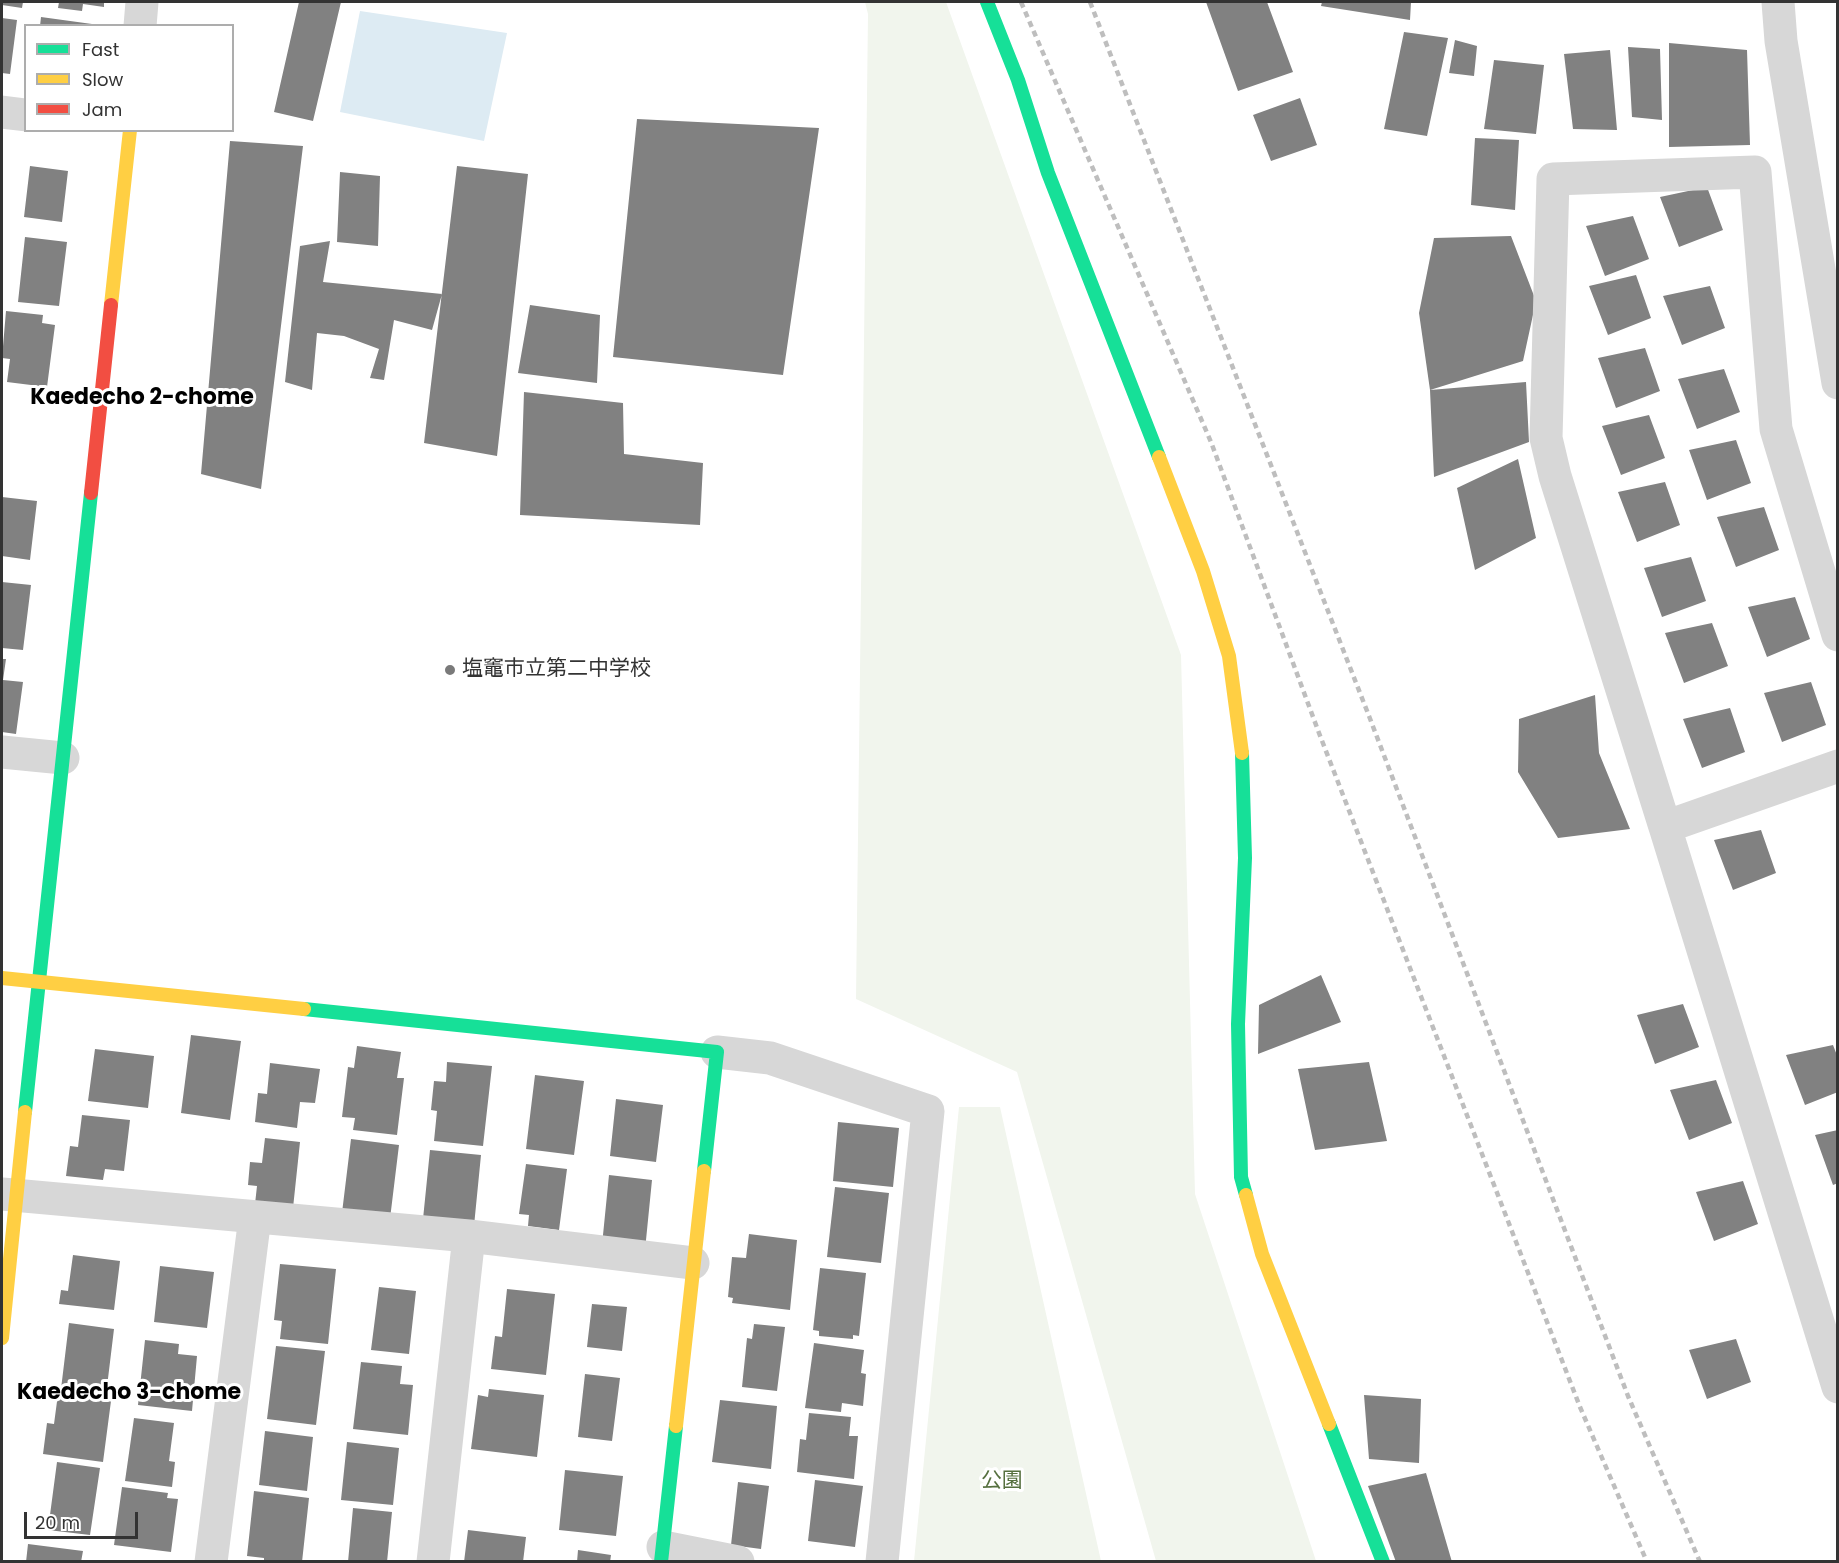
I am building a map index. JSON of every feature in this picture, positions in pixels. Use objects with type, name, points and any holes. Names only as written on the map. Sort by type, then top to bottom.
[{"type":"street","points":[[140,24],[142,2]]},
{"type":"street","points":[[987,2],[1018,80],[1048,173],[1203,571],[1229,656],[1242,743],[1243,766],[1245,858],[1238,1024],[1242,1177],[1262,1254],[1383,1562]]},
{"type":"street","points":[[1778,2],[1783,53],[1838,383]]},
{"type":"street","points":[[2,112],[24,115]]},
{"type":"street","points":[[2,1338],[9,1195],[38,982],[130,132]]},
{"type":"street","points":[[1838,634],[1776,429],[1755,172],[1553,179],[1546,438],[1555,477],[1838,1387]]},
{"type":"street","points":[[2,752],[63,758]]},
{"type":"street","points":[[1665,827],[1838,766]]},
{"type":"street","points":[[2,978],[770,1058],[928,1111],[882,1562]]},
{"type":"street","points":[[717,1052],[662,1555],[738,1562]]},
{"type":"street","points":[[9,1195],[469,1236],[693,1263]]},
{"type":"street","points":[[211,1562],[255,1217]]},
{"type":"street","points":[[433,1562],[469,1236]]},
{"type":"green space","points":[[865,2],[946,2],[1181,655],[1195,1194],[1316,1561],[1156,1561],[1017,1072],[856,999],[868,14]]},
{"type":"green space","name":"公園","points":[[959,1107],[1000,1107],[1101,1561],[914,1561]]},
{"type":"shaded area","points":[[360,11],[507,33],[484,141],[340,112]]},
{"type":"building","points":[[2,2],[23,2],[22,8],[2,5]]},
{"type":"building","points":[[59,2],[104,2],[104,7],[83,4],[82,11],[58,8]]},
{"type":"building","points":[[299,2],[341,2],[313,121],[274,112]]},
{"type":"building","points":[[1206,2],[1267,2],[1293,72],[1238,91]]},
{"type":"building","points":[[1322,2],[1411,2],[1410,20],[1321,6]]},
{"type":"building","points":[[41,17],[92,24],[40,24]]},
{"type":"building","points":[[2,18],[17,20],[10,74],[2,73]]},
{"type":"building","points":[[1404,32],[1448,38],[1427,136],[1384,129]]},
{"type":"building","points":[[1455,40],[1477,46],[1474,76],[1449,73]]},
{"type":"building","points":[[1669,43],[1747,50],[1750,145],[1669,147]]},
{"type":"building","points":[[1628,47],[1660,49],[1662,120],[1632,117]]},
{"type":"building","points":[[1610,50],[1617,130],[1573,129],[1564,54]]},
{"type":"building","points":[[1494,60],[1544,65],[1536,134],[1484,129]]},
{"type":"building","points":[[1300,98],[1317,145],[1271,161],[1253,115]]},
{"type":"building","points":[[637,119],[819,128],[783,375],[613,357]]},
{"type":"building","points":[[1475,138],[1519,140],[1515,210],[1471,205]]},
{"type":"building","points":[[230,141],[303,146],[261,489],[201,474]]},
{"type":"building","points":[[30,166],[68,171],[62,222],[24,217]]},
{"type":"building","points":[[457,166],[528,174],[497,456],[424,443]]},
{"type":"building","points":[[340,172],[380,176],[378,246],[337,242]]},
{"type":"building","points":[[1707,187],[1723,230],[1679,247],[1660,197]]},
{"type":"building","points":[[1633,216],[1649,259],[1605,276],[1586,226]]},
{"type":"building","points":[[1511,236],[1536,301],[1523,361],[1430,390],[1419,313],[1434,238]]},
{"type":"building","points":[[25,237],[67,242],[59,306],[18,302]]},
{"type":"building","points":[[330,241],[323,282],[442,294],[432,330],[394,320],[384,380],[370,378],[379,349],[344,336],[317,333],[312,390],[285,382],[300,246]]},
{"type":"building","points":[[1636,275],[1651,318],[1608,335],[1589,286]]},
{"type":"building","points":[[1710,286],[1725,328],[1682,345],[1663,296]]},
{"type":"building","points":[[530,305],[600,315],[597,383],[518,373]]},
{"type":"building","points":[[6,311],[43,315],[42,323],[55,325],[47,387],[7,382],[10,359],[2,358]]},
{"type":"building","points":[[1645,348],[1660,391],[1616,408],[1598,358]]},
{"type":"building","points":[[1724,369],[1740,412],[1697,429],[1678,379]]},
{"type":"building","points":[[1526,382],[1529,442],[1434,477],[1430,390]]},
{"type":"building","points":[[524,392],[623,403],[624,454],[703,463],[700,525],[520,515]]},
{"type":"building","points":[[1649,415],[1665,458],[1621,475],[1602,426]]},
{"type":"building","points":[[1736,440],[1751,483],[1707,500],[1689,450]]},
{"type":"building","points":[[1518,459],[1536,538],[1475,570],[1457,488]]},
{"type":"building","points":[[1665,482],[1680,525],[1637,542],[1618,492]]},
{"type":"building","points":[[2,497],[37,501],[30,560],[2,556]]},
{"type":"building","points":[[1764,507],[1779,550],[1736,567],[1717,517]]},
{"type":"building","points":[[1691,557],[1706,601],[1662,617],[1644,568]]},
{"type":"building","points":[[2,582],[31,585],[23,650],[2,648]]},
{"type":"building","points":[[1795,597],[1810,639],[1767,657],[1748,607]]},
{"type":"building","points":[[1712,623],[1728,666],[1684,683],[1665,633]]},
{"type":"building","points":[[2,659],[6,659],[3,680],[23,682],[16,734],[2,732]]},
{"type":"building","points":[[1811,682],[1826,725],[1782,742],[1764,693]]},
{"type":"building","points":[[1595,695],[1599,753],[1630,829],[1558,838],[1518,772],[1519,719]]},
{"type":"building","points":[[1730,708],[1745,752],[1702,768],[1683,719]]},
{"type":"building","points":[[1761,830],[1776,873],[1733,890],[1714,840]]},
{"type":"building","points":[[1321,975],[1341,1022],[1258,1054],[1259,1005]]},
{"type":"building","points":[[1683,1004],[1699,1047],[1655,1064],[1637,1015]]},
{"type":"building","points":[[191,1035],[241,1041],[230,1120],[181,1113]]},
{"type":"building","points":[[1833,1045],[1838,1058],[1838,1092],[1805,1105],[1786,1055]]},
{"type":"building","points":[[357,1046],[401,1052],[397,1078],[404,1078],[397,1135],[353,1130],[355,1118],[342,1117],[348,1067],[354,1068]]},
{"type":"building","points":[[95,1049],[154,1056],[148,1108],[88,1101]]},
{"type":"building","points":[[447,1062],[492,1066],[483,1146],[434,1141],[437,1111],[431,1110],[434,1081],[446,1082]]},
{"type":"building","points":[[1369,1062],[1387,1141],[1315,1150],[1298,1069]]},
{"type":"building","points":[[270,1063],[320,1069],[315,1103],[300,1102],[297,1128],[255,1122],[258,1093],[267,1094]]},
{"type":"building","points":[[535,1075],[584,1081],[574,1155],[526,1149]]},
{"type":"building","points":[[1716,1080],[1732,1123],[1689,1140],[1670,1090]]},
{"type":"building","points":[[616,1099],[663,1105],[656,1162],[610,1156]]},
{"type":"building","points":[[82,1115],[130,1120],[124,1171],[105,1169],[103,1180],[66,1176],[70,1146],[78,1147]]},
{"type":"building","points":[[838,1122],[899,1128],[893,1187],[833,1181]]},
{"type":"building","points":[[1838,1130],[1838,1183],[1833,1185],[1815,1135]]},
{"type":"building","points":[[265,1138],[300,1142],[293,1208],[255,1204],[257,1186],[248,1185],[250,1162],[262,1163]]},
{"type":"building","points":[[351,1139],[399,1145],[389,1227],[341,1221]]},
{"type":"building","points":[[430,1150],[481,1155],[473,1236],[423,1219]]},
{"type":"building","points":[[526,1164],[567,1169],[559,1230],[528,1226],[529,1215],[519,1214]]},
{"type":"building","points":[[609,1175],[652,1180],[645,1250],[602,1245]]},
{"type":"building","points":[[1743,1181],[1758,1224],[1714,1241],[1696,1192]]},
{"type":"building","points":[[835,1187],[889,1193],[881,1263],[827,1257]]},
{"type":"building","points":[[749,1234],[797,1240],[790,1310],[732,1303],[733,1298],[728,1297],[732,1257],[746,1258]]},
{"type":"building","points":[[73,1255],[120,1261],[114,1310],[59,1304],[61,1290],[68,1291]]},
{"type":"building","points":[[280,1264],[336,1269],[328,1344],[280,1339],[282,1321],[274,1320]]},
{"type":"building","points":[[160,1266],[214,1272],[207,1328],[154,1322]]},
{"type":"building","points":[[820,1268],[866,1273],[859,1336],[853,1335],[853,1339],[819,1336],[819,1331],[813,1330]]},
{"type":"building","points":[[379,1287],[416,1291],[409,1354],[371,1350]]},
{"type":"building","points":[[507,1289],[555,1294],[546,1375],[491,1369],[495,1336],[502,1337]]},
{"type":"building","points":[[592,1304],[627,1307],[622,1351],[587,1347]]},
{"type":"building","points":[[69,1323],[114,1329],[106,1395],[61,1389]]},
{"type":"building","points":[[754,1324],[785,1327],[777,1391],[742,1387],[747,1338],[752,1339]]},
{"type":"building","points":[[1736,1339],[1751,1382],[1707,1399],[1689,1350]]},
{"type":"building","points":[[145,1340],[179,1344],[178,1354],[197,1356],[192,1411],[138,1405]]},
{"type":"building","points":[[814,1343],[864,1350],[861,1373],[866,1374],[863,1406],[842,1403],[841,1412],[805,1408]]},
{"type":"building","points":[[276,1346],[325,1351],[316,1425],[267,1419]]},
{"type":"building","points":[[361,1362],[402,1366],[400,1384],[413,1385],[408,1435],[353,1429]]},
{"type":"building","points":[[585,1374],[620,1378],[612,1441],[578,1437]]},
{"type":"building","points":[[489,1389],[544,1395],[537,1457],[471,1449],[478,1395],[488,1397]]},
{"type":"building","points":[[58,1394],[111,1401],[103,1462],[43,1454],[47,1423],[54,1424]]},
{"type":"building","points":[[1364,1395],[1421,1399],[1419,1463],[1369,1459]]},
{"type":"building","points":[[720,1400],[777,1406],[771,1469],[712,1462]]},
{"type":"building","points":[[809,1413],[851,1417],[849,1436],[858,1436],[854,1479],[797,1472],[800,1439],[806,1440]]},
{"type":"building","points":[[134,1418],[174,1423],[169,1461],[175,1462],[172,1487],[125,1481]]},
{"type":"building","points":[[265,1431],[313,1437],[307,1491],[259,1485]]},
{"type":"building","points":[[347,1442],[399,1448],[393,1505],[341,1500]]},
{"type":"building","points":[[57,1462],[100,1468],[90,1535],[48,1530]]},
{"type":"building","points":[[565,1470],[623,1476],[616,1536],[559,1530]]},
{"type":"building","points":[[1426,1473],[1452,1562],[1396,1562],[1368,1486]]},
{"type":"building","points":[[815,1480],[863,1486],[855,1547],[808,1541]]},
{"type":"building","points":[[738,1482],[769,1486],[761,1549],[731,1545]]},
{"type":"building","points":[[122,1487],[168,1493],[167,1498],[178,1499],[171,1552],[114,1545]]},
{"type":"building","points":[[254,1491],[309,1498],[302,1562],[264,1562],[264,1558],[247,1556]]},
{"type":"building","points":[[353,1508],[392,1512],[387,1562],[348,1562]]},
{"type":"building","points":[[468,1530],[526,1537],[523,1562],[464,1562]]},
{"type":"building","points":[[28,1544],[83,1551],[81,1562],[26,1562]]},
{"type":"building","points":[[578,1550],[611,1555],[610,1562],[577,1562]]},
{"type":"railway","points":[[1021,2],[1211,442],[1319,733],[1580,1407],[1647,1562]]},
{"type":"railway","points":[[1090,2],[1369,716],[1628,1396],[1700,1562]]},
{"type":"traffic: fast","points":[[987,2],[1018,80],[1048,173],[1159,457]]},
{"type":"traffic: fast","points":[[25,1112],[91,493]]},
{"type":"traffic: fast","points":[[1242,753],[1245,858],[1238,1024],[1241,1177],[1246,1195]]},
{"type":"traffic: fast","points":[[304,1009],[717,1052],[704,1171]]},
{"type":"traffic: fast","points":[[1329,1424],[1383,1562]]},
{"type":"traffic: fast","points":[[661,1562],[676,1426]]},
{"type":"traffic: slow","points":[[111,305],[130,132]]},
{"type":"traffic: slow","points":[[1159,457],[1203,571],[1229,656],[1242,753]]},
{"type":"traffic: slow","points":[[2,978],[304,1009]]},
{"type":"traffic: slow","points":[[2,1338],[25,1112]]},
{"type":"traffic: slow","points":[[676,1426],[704,1171]]},
{"type":"traffic: slow","points":[[1246,1195],[1262,1254],[1329,1424]]},
{"type":"traffic: jam","points":[[91,493],[111,305]]},
{"type":"place","name":"塩竈市立第二中学校","points":[[450,670]]},
{"type":"district","name":"Kaedecho 2-chome","points":[[142,398]]},
{"type":"district","name":"Kaedecho 3-chome","points":[[129,1393]]}]
